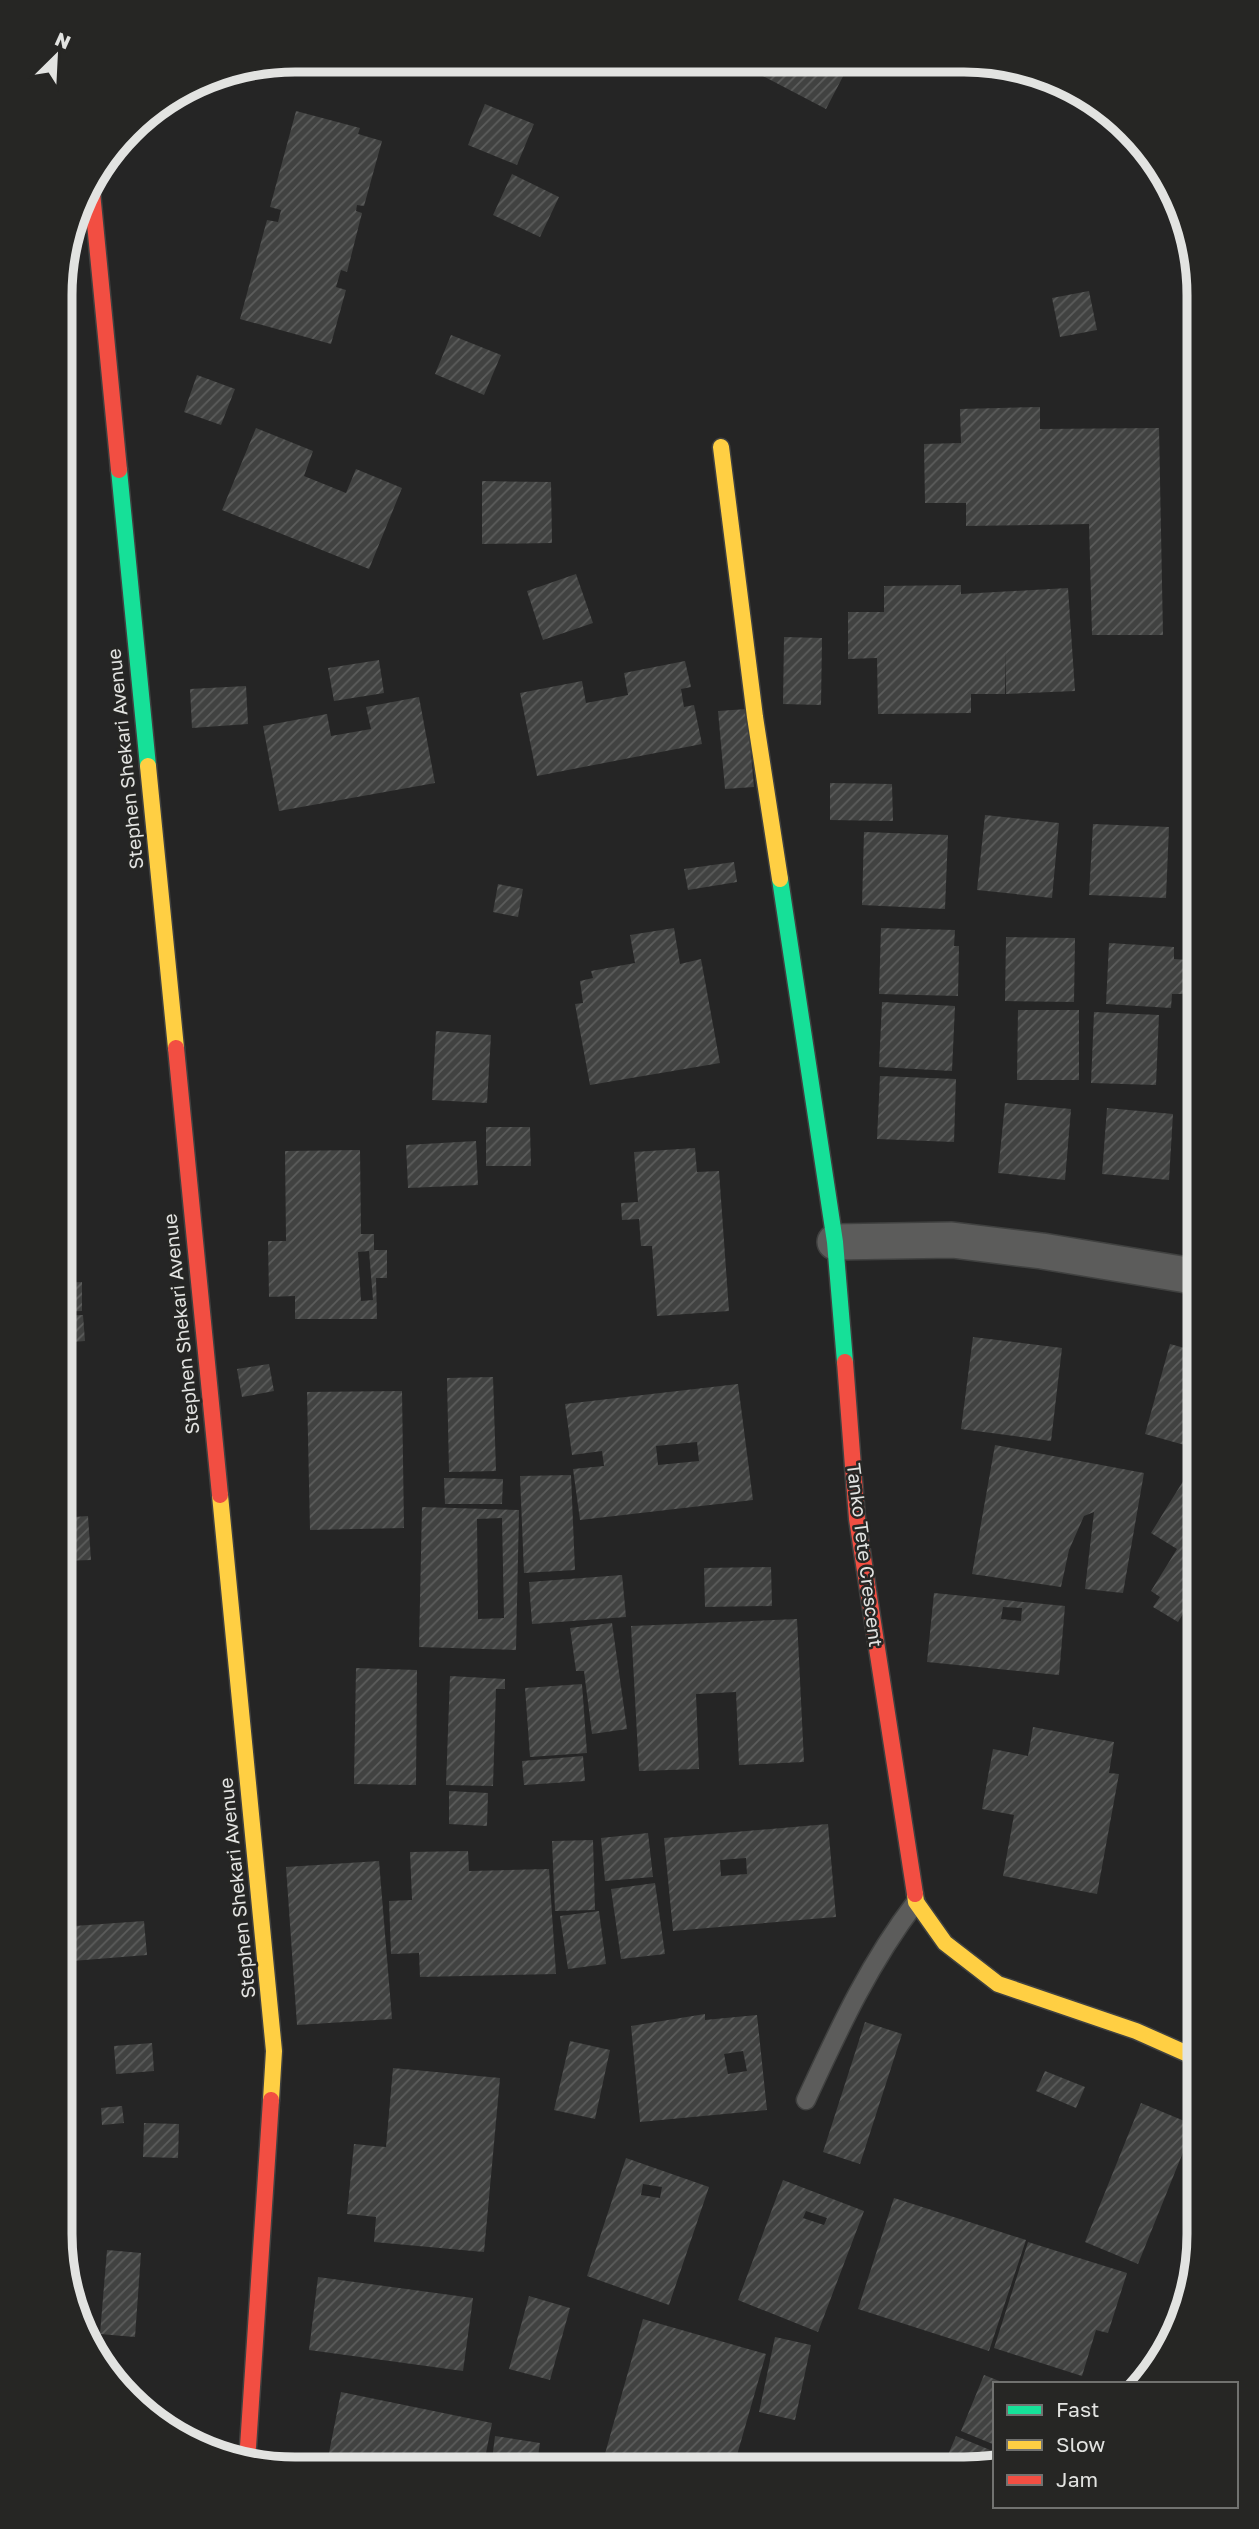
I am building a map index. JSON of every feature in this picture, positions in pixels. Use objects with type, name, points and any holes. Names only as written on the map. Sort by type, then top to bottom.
[{"type":"street","name":"Stephen Shekari Avenue","points":[[93,201],[274,2051],[248,2452]]},
{"type":"street","name":"Tanko Tete Crescent","points":[[721,447],[755,717],[835,1242],[857,1519],[916,1902],[945,1943],[998,1984],[1136,2031],[1187,2054]]},
{"type":"street","points":[[835,1242],[952,1240],[1042,1251],[1187,1275]]},
{"type":"lane","points":[[806,2100],[870,1969],[887,1939],[916,1902]]},
{"type":"building","points":[[757,72],[845,72],[826,109]]},
{"type":"building","points":[[485,104],[534,124],[517,165],[468,145]]},
{"type":"building","points":[[296,111],[360,128],[358,134],[382,141],[364,206],[357,205],[356,211],[362,213],[347,272],[341,270],[336,287],[346,290],[331,344],[240,319],[267,220],[278,222],[281,210],[270,207]]},
{"type":"building","points":[[512,174],[559,197],[540,237],[493,215]]},
{"type":"building","points":[[1089,291],[1097,330],[1060,337],[1052,298]]},
{"type":"building","points":[[451,335],[501,355],[484,395],[435,374]]},
{"type":"building","points":[[197,375],[235,389],[221,425],[184,412]]},
{"type":"building","points":[[1040,407],[1040,429],[1159,428],[1163,635],[1092,635],[1089,524],[966,526],[966,503],[925,503],[924,444],[961,443],[960,409]]},
{"type":"building","points":[[256,428],[313,451],[304,476],[346,493],[356,469],[402,488],[369,569],[222,510]]},
{"type":"building","points":[[482,481],[551,482],[552,543],[482,544]]},
{"type":"building","points":[[576,574],[593,623],[543,640],[527,591]]},
{"type":"building","points":[[961,585],[961,594],[1068,588],[1075,691],[1006,694],[1005,650],[1005,694],[971,694],[971,713],[878,714],[877,658],[848,659],[848,612],[884,612],[884,586]]},
{"type":"building","points":[[784,637],[822,638],[821,705],[783,704]]},
{"type":"building","points":[[379,660],[384,693],[334,701],[328,668]]},
{"type":"building","points":[[685,661],[691,687],[681,689],[684,707],[694,705],[702,744],[537,776],[520,693],[582,681],[586,703],[628,695],[624,673]]},
{"type":"building","points":[[246,686],[248,724],[192,728],[190,689]]},
{"type":"building","points":[[419,697],[435,783],[279,811],[263,726],[327,714],[331,736],[371,729],[366,707]]},
{"type":"building","points":[[747,709],[754,787],[725,789],[718,711]]},
{"type":"building","points":[[830,783],[892,784],[893,821],[830,820]]},
{"type":"building","points":[[985,815],[1059,823],[1052,898],[977,890]]},
{"type":"building","points":[[1093,824],[1169,827],[1166,898],[1089,895]]},
{"type":"building","points":[[864,832],[948,835],[945,909],[862,905]]},
{"type":"building","points":[[734,862],[737,882],[688,890],[684,869]]},
{"type":"building","points":[[498,884],[523,889],[518,917],[493,912]]},
{"type":"building","points":[[674,928],[680,964],[701,959],[720,1063],[590,1085],[575,1004],[583,1003],[580,981],[593,978],[591,971],[635,963],[630,935]]},
{"type":"building","points":[[881,928],[955,930],[954,946],[959,946],[958,996],[879,994]]},
{"type":"building","points":[[1006,937],[1075,938],[1074,1002],[1005,1001]]},
{"type":"building","points":[[1109,943],[1174,947],[1174,959],[1187,960],[1187,994],[1172,994],[1171,1008],[1106,1004]]},
{"type":"building","points":[[882,1002],[955,1006],[952,1071],[879,1067]]},
{"type":"building","points":[[1018,1010],[1079,1010],[1079,1080],[1017,1080]]},
{"type":"building","points":[[1094,1012],[1159,1015],[1156,1085],[1091,1083]]},
{"type":"building","points":[[436,1031],[491,1035],[487,1103],[432,1100]]},
{"type":"building","points":[[880,1076],[956,1079],[954,1142],[877,1139]]},
{"type":"building","points":[[1005,1103],[1071,1109],[1065,1180],[998,1173]]},
{"type":"building","points":[[1107,1108],[1173,1114],[1169,1180],[1102,1174]]},
{"type":"building","points":[[486,1127],[530,1127],[531,1166],[486,1166]]},
{"type":"building","points":[[476,1141],[478,1185],[408,1188],[406,1145]]},
{"type":"building","points":[[695,1148],[697,1172],[719,1171],[729,1311],[657,1316],[652,1246],[641,1246],[639,1219],[622,1220],[621,1203],[638,1202],[634,1152]]},
{"type":"building","points":[[360,1150],[361,1234],[374,1234],[374,1250],[387,1250],[387,1278],[376,1278],[377,1319],[295,1319],[295,1296],[269,1297],[268,1241],[286,1241],[285,1151]],"holes":[[[369,1251],[373,1300],[361,1301],[358,1252]]]},
{"type":"building","points":[[72,1282],[82,1282],[82,1311],[72,1311]]},
{"type":"building","points":[[72,1315],[83,1315],[85,1341],[72,1342]]},
{"type":"building","points":[[973,1337],[1062,1348],[1051,1441],[961,1429]]},
{"type":"building","points":[[1170,1344],[1187,1349],[1187,1446],[1145,1434]]},
{"type":"building","points":[[269,1364],[274,1391],[242,1397],[237,1369]]},
{"type":"building","points":[[493,1377],[496,1471],[449,1472],[447,1378]]},
{"type":"building","points":[[738,1384],[753,1500],[580,1520],[573,1469],[604,1466],[602,1451],[572,1455],[565,1404]],"holes":[[[697,1442],[699,1461],[658,1465],[656,1446]]]},
{"type":"building","points":[[402,1391],[404,1528],[310,1530],[307,1392]]},
{"type":"building","points":[[995,1445],[1144,1473],[1123,1593],[1085,1589],[1094,1512],[1084,1516],[1069,1550],[1061,1587],[972,1574]]},
{"type":"building","points":[[571,1475],[575,1570],[524,1573],[520,1476]]},
{"type":"building","points":[[444,1478],[503,1479],[502,1504],[445,1504]]},
{"type":"building","points":[[1185,1478],[1187,1479],[1187,1607],[1178,1622],[1153,1607],[1160,1597],[1151,1591],[1177,1549],[1151,1533]]},
{"type":"building","points":[[422,1507],[519,1510],[516,1650],[419,1647]],"holes":[[[502,1518],[504,1618],[478,1619],[477,1519]]]},
{"type":"building","points":[[88,1516],[91,1560],[72,1561],[72,1517]]},
{"type":"building","points":[[771,1567],[772,1606],[705,1607],[704,1568]]},
{"type":"building","points":[[622,1575],[626,1617],[532,1624],[529,1582]]},
{"type":"building","points":[[934,1593],[1065,1606],[1059,1675],[927,1662]],"holes":[[[1003,1607],[1022,1608],[1021,1621],[1001,1619]]]},
{"type":"building","points":[[797,1619],[804,1762],[739,1765],[736,1692],[696,1694],[699,1769],[639,1771],[631,1626]]},
{"type":"building","points":[[612,1623],[627,1729],[592,1734],[584,1671],[576,1671],[570,1628]]},
{"type":"building","points":[[356,1668],[417,1670],[416,1785],[354,1784]]},
{"type":"building","points":[[450,1676],[505,1679],[505,1689],[496,1689],[493,1786],[446,1785]]},
{"type":"building","points":[[582,1684],[587,1753],[530,1757],[525,1688]]},
{"type":"building","points":[[1033,1727],[1114,1742],[1109,1773],[1119,1774],[1097,1894],[1003,1876],[1014,1815],[982,1809],[993,1749],[1028,1756]]},
{"type":"building","points":[[583,1756],[585,1781],[524,1785],[522,1761]]},
{"type":"building","points":[[449,1791],[488,1793],[487,1826],[449,1824]]},
{"type":"building","points":[[828,1824],[836,1917],[673,1931],[664,1838]],"holes":[[[746,1858],[747,1874],[721,1876],[720,1860]]]},
{"type":"building","points":[[648,1833],[653,1877],[605,1881],[601,1838]]},
{"type":"building","points":[[593,1840],[595,1910],[555,1911],[552,1841]]},
{"type":"building","points":[[468,1851],[469,1871],[549,1869],[556,1974],[420,1977],[419,1953],[391,1954],[389,1901],[412,1900],[410,1852]]},
{"type":"building","points":[[379,1861],[392,2019],[297,2025],[286,1867]]},
{"type":"building","points":[[655,1883],[665,1954],[621,1959],[611,1889]]},
{"type":"building","points":[[599,1911],[606,1964],[568,1969],[560,1916]]},
{"type":"building","points":[[144,1921],[147,1955],[72,1961],[72,1926]]},
{"type":"building","points":[[705,2014],[705,2020],[757,2015],[767,2110],[640,2122],[631,2026]],"holes":[[[743,2051],[747,2071],[728,2074],[724,2054]]]},
{"type":"building","points":[[865,2022],[902,2034],[860,2164],[823,2152]]},
{"type":"building","points":[[570,2041],[610,2050],[595,2119],[554,2110]]},
{"type":"building","points":[[152,2043],[154,2071],[116,2074],[114,2046]]},
{"type":"building","points":[[393,2068],[500,2078],[484,2252],[374,2242],[376,2217],[347,2214],[354,2144],[386,2147]]},
{"type":"building","points":[[1045,2071],[1085,2087],[1076,2108],[1036,2091]]},
{"type":"building","points":[[1141,2103],[1187,2122],[1187,2142],[1138,2264],[1085,2242]]},
{"type":"building","points":[[122,2106],[124,2123],[102,2125],[101,2108]]},
{"type":"building","points":[[144,2123],[179,2124],[178,2158],[143,2157]]},
{"type":"building","points":[[626,2158],[709,2187],[669,2305],[587,2276]],"holes":[[[643,2184],[662,2187],[660,2198],[641,2195]]]},
{"type":"building","points":[[783,2180],[864,2211],[818,2332],[738,2300]],"holes":[[[806,2211],[827,2218],[824,2225],[803,2218]]]},
{"type":"building","points":[[894,2198],[1026,2240],[989,2351],[858,2309]]},
{"type":"building","points":[[1028,2242],[1127,2273],[1108,2333],[1096,2330],[1082,2376],[994,2348]]},
{"type":"building","points":[[107,2250],[141,2253],[135,2337],[100,2334]]},
{"type":"building","points":[[318,2277],[473,2298],[463,2371],[309,2350]]},
{"type":"building","points":[[529,2296],[570,2308],[550,2380],[509,2369]]},
{"type":"building","points":[[643,2319],[766,2354],[736,2457],[604,2457]]},
{"type":"building","points":[[775,2337],[811,2345],[795,2420],[759,2412]]},
{"type":"building","points":[[984,2375],[1002,2382],[993,2382],[993,2444],[961,2431]]},
{"type":"building","points":[[341,2392],[492,2423],[485,2457],[328,2457]]},
{"type":"building","points":[[495,2436],[540,2443],[538,2457],[492,2457]]},
{"type":"building","points":[[956,2436],[993,2451],[993,2455],[947,2457]]},
{"type":"traffic: fast","points":[[119,470],[148,766]]},
{"type":"traffic: fast","points":[[780,879],[835,1242],[845,1362]]},
{"type":"traffic: slow","points":[[721,447],[755,717],[780,879]]},
{"type":"traffic: slow","points":[[148,766],[176,1048]]},
{"type":"traffic: slow","points":[[220,1495],[274,2051],[271,2100]]},
{"type":"traffic: slow","points":[[915,1894],[916,1902],[945,1943],[998,1984],[1136,2031],[1187,2054]]},
{"type":"traffic: jam","points":[[93,201],[119,470]]},
{"type":"traffic: jam","points":[[176,1048],[220,1495]]},
{"type":"traffic: jam","points":[[845,1362],[857,1519],[915,1894]]},
{"type":"traffic: jam","points":[[248,2452],[271,2100]]}]
